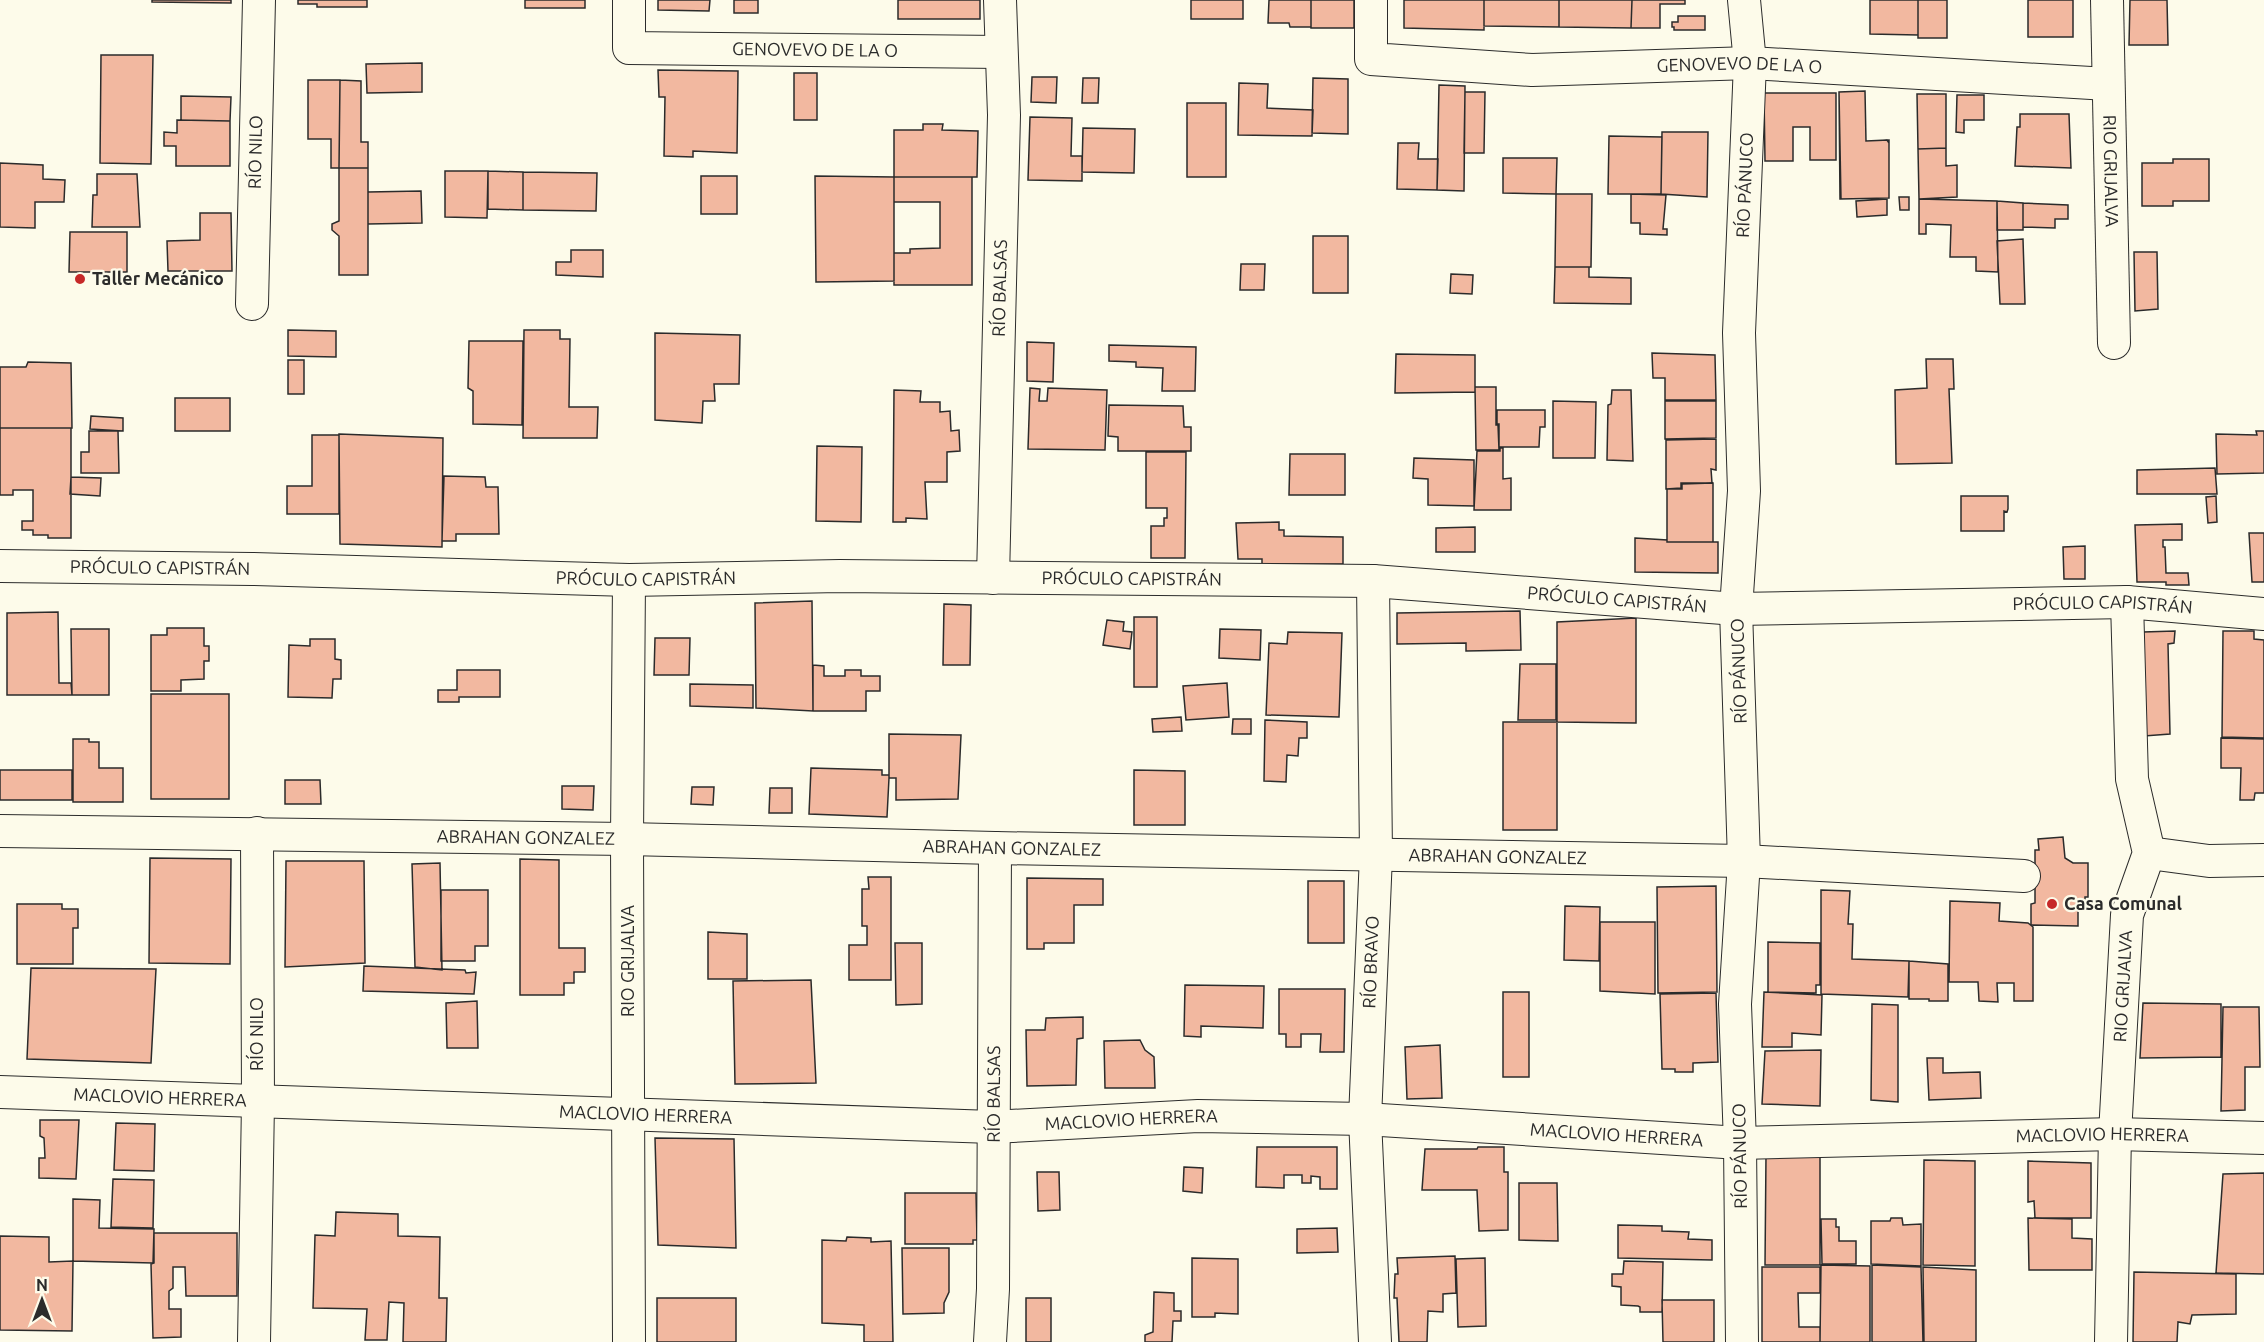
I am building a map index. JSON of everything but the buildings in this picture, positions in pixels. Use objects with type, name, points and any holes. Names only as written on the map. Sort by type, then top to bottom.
[{"type":"street","name":"RÍO NILO","points":[[252,304],[259,0]]},
{"type":"street","name":"GENOVEVO DE LA O","points":[[629,0],[629,48],[1001,52]]},
{"type":"street","name":"RÍO BALSAS","points":[[993,578],[1004,115],[1000,0]]},
{"type":"street","name":"GENOVEVO DE LA O","points":[[1371,0],[1371,59],[1532,70],[1750,63],[2108,84]]},
{"type":"street","name":"RÍO PÁNUCO","points":[[1742,1342],[1736,1004],[1744,861],[1736,609],[1744,491],[1739,333],[1750,63],[1744,0]]},
{"type":"street","name":"RIO GRIJALVA","points":[[2107,0],[2114,343]]},
{"type":"street","name":"PRÓCULO CAPISTRÁN","points":[[0,566],[252,569],[629,580],[840,576],[1373,581],[1736,609],[2127,602],[2264,614]]},
{"type":"street","name":"RIO GRIJALVA","points":[[628,1342],[629,580]]},
{"type":"street","name":"RÍO BRAVO","points":[[1373,581],[1376,855],[1365,1119],[1375,1342]]},
{"type":"street","points":[[2127,602],[2132,780],[2149,853],[2209,861],[2264,860]]},
{"type":"street","name":"ABRAHAN GONZALEZ","points":[[0,831],[627,839],[1744,861],[2024,876]]},
{"type":"street","name":"RÍO NILO","points":[[254,1342],[258,1102],[256,833]]},
{"type":"street","name":"RÍO BALSAS","points":[[990,1342],[993,1289],[995,848]]},
{"type":"street","name":"RIO GRIJALVA","points":[[2111,1342],[2115,1134],[2127,915],[2149,853]]},
{"type":"street","name":"MACLOVIO HERRERA","points":[[0,1092],[629,1116],[992,1127],[1198,1116],[1365,1119],[1740,1143],[2115,1134],[2264,1138]]},
{"type":"place","name":"Taller Mecánico","points":[[80,279]]},
{"type":"place","name":"Casa Comunal","points":[[2052,904]]}]
